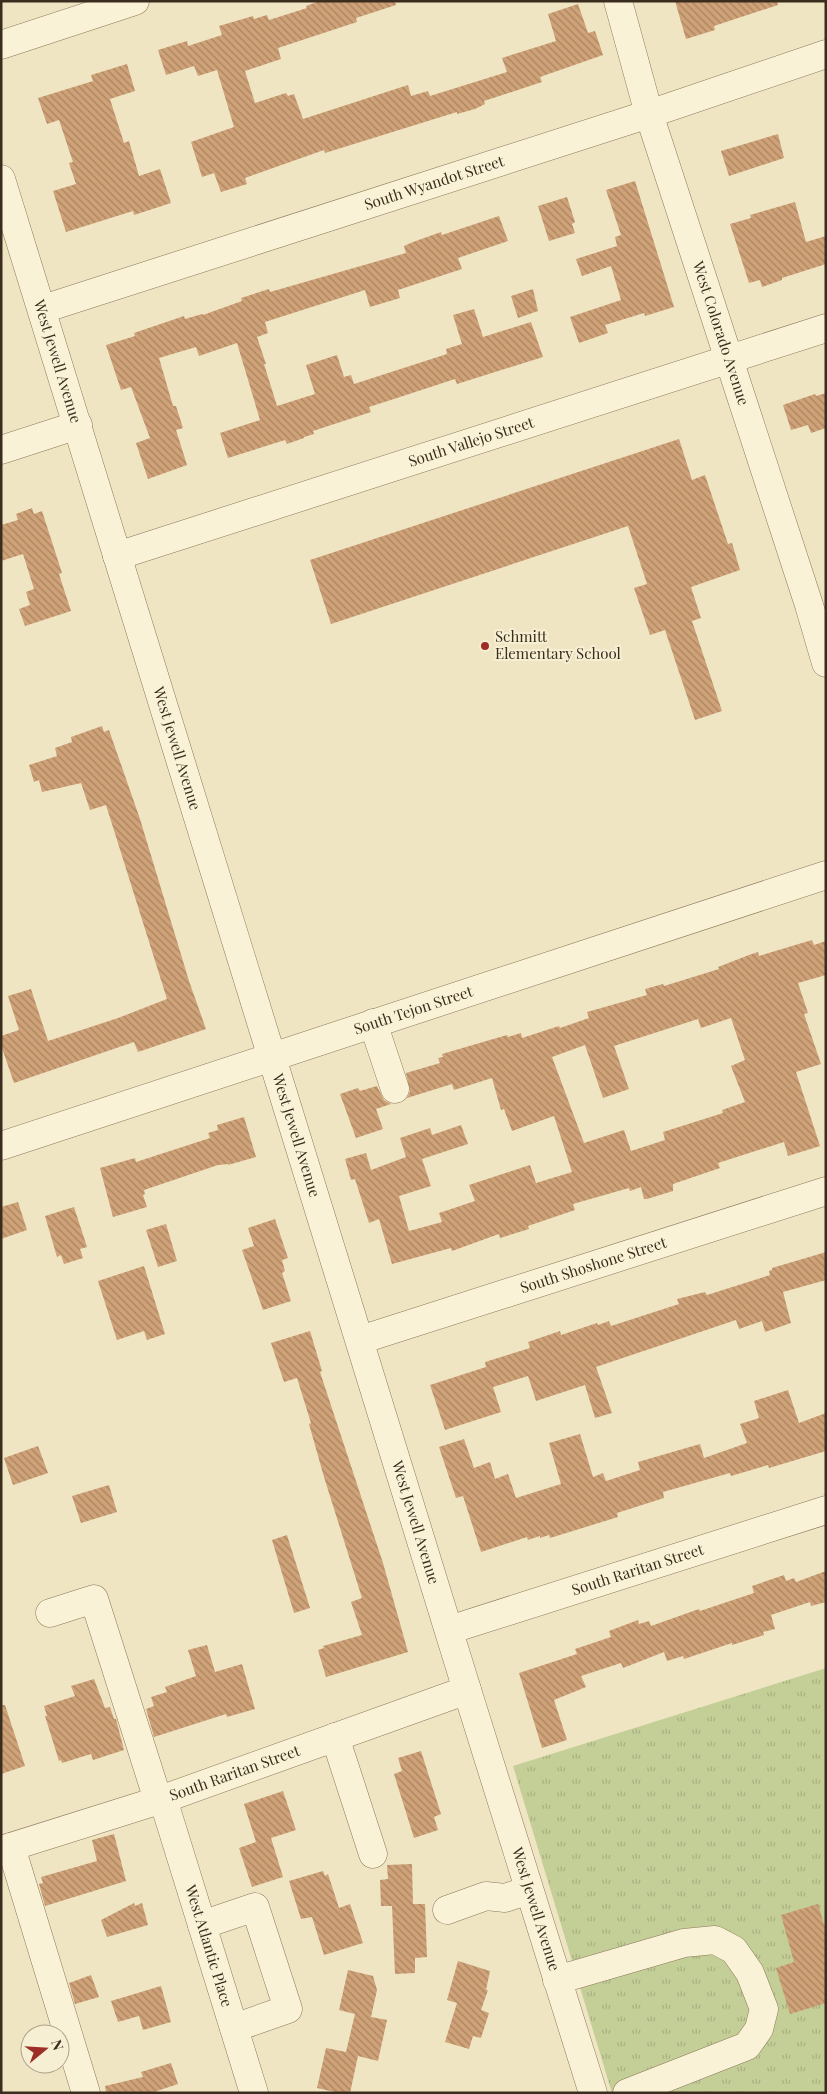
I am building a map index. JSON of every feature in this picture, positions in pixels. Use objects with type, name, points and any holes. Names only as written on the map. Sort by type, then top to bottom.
[{"type":"street","points":[[1,45],[135,1]]},
{"type":"street","name":"West Colorado Avenue","points":[[618,1],[649,114],[728,358],[817,602],[826,663]]},
{"type":"street","name":"South Wyandot Street","points":[[42,309],[649,114],[826,54]]},
{"type":"street","name":"West Jewell Avenue","points":[[3,190],[78,425],[466,1690],[593,2093]]},
{"type":"street","name":"South Vallejo Street","points":[[117,556],[826,328]]},
{"type":"street","points":[[1,450],[78,425]]},
{"type":"street","name":"South Tejon Street","points":[[1,1146],[826,875]]},
{"type":"street","points":[[373,1023],[395,1089]]},
{"type":"street","name":"South Shoshone Street","points":[[360,1340],[826,1190]]},
{"type":"street","name":"South Raritan Street","points":[[449,1630],[826,1510]]},
{"type":"street","name":"West Atlantic Place","points":[[50,1612],[94,1600],[202,1925],[254,2093]]},
{"type":"street","name":"South Raritan Street","points":[[6,1848],[161,1799],[466,1690]]},
{"type":"street","points":[[335,1737],[373,1854]]},
{"type":"street","points":[[6,1848],[86,2093]]},
{"type":"street","points":[[447,1910],[486,1896],[505,1898],[529,1890]]},
{"type":"street","points":[[202,1925],[254,1907],[288,2009],[234,2028]]},
{"type":"street","points":[[557,1980],[684,1943],[716,1940],[734,1950],[750,1973],[764,2010],[759,2029],[747,2046],[627,2093]]},
{"type":"green space","points":[[826,1668],[826,2093],[612,2093],[513,1766]]},
{"type":"building","points":[[320,1],[395,1],[396,5],[356,18],[357,22],[278,48],[281,59],[245,71],[255,103],[286,93],[288,96],[294,94],[303,119],[408,85],[411,96],[428,91],[430,96],[507,72],[502,58],[556,41],[548,14],[578,4],[588,33],[595,31],[603,55],[540,77],[542,82],[484,101],[485,104],[475,109],[457,114],[457,112],[325,153],[324,150],[245,178],[247,184],[221,192],[214,173],[202,177],[191,142],[234,127],[217,70],[198,76],[194,66],[166,75],[158,50],[187,41],[188,46],[222,35],[219,26],[253,16],[254,19],[267,15],[269,20],[307,8],[306,6]]},
{"type":"building","points":[[675,1],[777,1],[778,5],[714,26],[715,30],[686,39]]},
{"type":"building","points":[[127,64],[135,91],[110,99],[124,143],[129,141],[139,176],[160,169],[171,203],[134,215],[133,211],[66,232],[53,191],[76,184],[69,163],[73,162],[59,120],[47,124],[38,98],[93,81],[91,75]]},
{"type":"building","points":[[778,134],[784,158],[729,176],[721,151]]},
{"type":"building","points":[[635,181],[674,307],[645,316],[644,313],[605,325],[608,333],[579,343],[570,317],[621,300],[611,266],[582,276],[576,259],[617,246],[615,237],[621,235],[606,190]]},
{"type":"building","points":[[567,197],[575,222],[572,224],[575,233],[549,241],[538,206]]},
{"type":"building","points":[[795,202],[806,242],[826,236],[826,264],[782,278],[782,280],[762,287],[760,280],[749,283],[730,224],[751,218],[750,215]]},
{"type":"building","points":[[499,216],[508,241],[458,258],[462,269],[398,290],[400,298],[370,307],[365,290],[265,322],[268,333],[257,337],[277,406],[315,394],[306,365],[337,355],[344,377],[351,375],[354,384],[447,354],[446,349],[462,344],[453,315],[474,309],[483,337],[531,322],[543,357],[457,384],[455,379],[369,407],[371,412],[313,431],[314,434],[287,444],[285,440],[228,458],[220,433],[260,420],[237,343],[199,356],[196,347],[159,358],[173,406],[176,406],[183,428],[176,430],[187,465],[148,479],[136,443],[150,438],[131,387],[121,390],[106,345],[135,336],[134,333],[184,316],[185,319],[203,315],[242,301],[241,298],[269,289],[270,292],[406,253],[404,246],[413,242],[441,232],[442,235]]},
{"type":"building","points":[[533,289],[538,311],[518,318],[511,296]]},
{"type":"building","points":[[826,393],[826,428],[811,433],[808,425],[791,430],[783,405],[815,394],[816,396]]},
{"type":"building","name":"Schmitt Elementary School","points":[[679,439],[692,480],[705,475],[728,544],[732,543],[740,570],[691,587],[701,618],[692,621],[722,711],[695,720],[665,630],[650,635],[634,588],[647,584],[628,526],[331,624],[310,560]]},
{"type":"building","points":[[32,508],[34,514],[42,511],[62,573],[59,574],[71,611],[25,626],[19,609],[30,605],[26,592],[34,589],[23,554],[1,561],[1,525],[18,520],[16,514]]},
{"type":"building","points":[[102,726],[104,732],[109,730],[140,819],[189,981],[206,1029],[138,1052],[134,1042],[14,1083],[1,1045],[1,1036],[19,1030],[8,996],[31,989],[48,1041],[118,1018],[167,999],[106,805],[90,810],[81,783],[42,792],[39,780],[34,782],[29,765],[57,756],[55,748],[72,742],[71,737]]},
{"type":"building","points":[[812,940],[814,945],[826,941],[826,975],[798,983],[808,1013],[804,1014],[821,1064],[796,1072],[820,1146],[788,1156],[784,1142],[718,1163],[720,1168],[673,1184],[673,1191],[644,1199],[641,1187],[630,1191],[629,1188],[573,1204],[575,1210],[528,1226],[529,1229],[500,1238],[499,1234],[452,1251],[451,1248],[392,1264],[379,1219],[369,1223],[355,1179],[351,1180],[345,1159],[366,1153],[371,1170],[406,1157],[400,1138],[430,1128],[432,1135],[461,1125],[468,1144],[422,1159],[431,1186],[399,1196],[409,1231],[442,1222],[439,1213],[475,1201],[469,1185],[530,1165],[536,1183],[572,1172],[554,1116],[512,1131],[504,1109],[501,1110],[492,1078],[454,1090],[452,1084],[407,1098],[410,1092],[406,1073],[440,1063],[438,1058],[443,1057],[442,1054],[507,1035],[508,1037],[521,1033],[522,1038],[559,1026],[560,1028],[589,1018],[587,1012],[647,995],[645,989],[663,984],[664,986],[719,969],[718,967],[758,952],[759,956]],"holes":[[[731,1018],[745,1060],[731,1066],[745,1102],[722,1110],[723,1113],[663,1132],[665,1140],[631,1151],[624,1130],[584,1143],[552,1057],[585,1045],[603,1098],[629,1089],[614,1046],[698,1019],[701,1028]]]},
{"type":"building","points":[[377,1086],[384,1100],[391,1104],[376,1109],[383,1129],[356,1138],[340,1094],[358,1088],[360,1091]]},
{"type":"building","points":[[244,1117],[256,1157],[228,1165],[218,1165],[144,1190],[145,1194],[143,1195],[147,1207],[113,1217],[100,1168],[135,1158],[136,1162],[210,1138],[208,1133],[218,1130],[217,1125]]},
{"type":"building","points":[[18,1202],[27,1230],[1,1239],[1,1207]]},
{"type":"building","points":[[74,1207],[87,1247],[80,1249],[83,1258],[64,1264],[61,1255],[57,1257],[45,1216]]},
{"type":"building","points":[[275,1219],[288,1258],[282,1260],[285,1271],[282,1273],[291,1301],[263,1310],[242,1250],[254,1246],[248,1228]]},
{"type":"building","points":[[166,1224],[177,1261],[158,1267],[146,1230]]},
{"type":"building","points":[[826,1252],[826,1280],[783,1292],[791,1323],[765,1332],[762,1321],[739,1329],[736,1320],[596,1367],[612,1413],[595,1418],[585,1385],[536,1401],[528,1376],[493,1387],[501,1412],[445,1430],[430,1385],[486,1367],[485,1362],[530,1348],[528,1342],[560,1331],[561,1335],[609,1321],[611,1326],[679,1304],[677,1299],[705,1292],[707,1295],[770,1275],[769,1271],[772,1268]]},
{"type":"building","points":[[144,1266],[165,1334],[147,1340],[144,1331],[117,1340],[98,1281]]},
{"type":"building","points":[[310,1331],[322,1371],[320,1372],[383,1563],[408,1652],[326,1677],[318,1650],[324,1648],[323,1646],[362,1635],[351,1602],[362,1598],[324,1477],[309,1424],[311,1423],[297,1378],[284,1382],[271,1343]]},
{"type":"building","points":[[788,1390],[799,1423],[826,1413],[826,1451],[769,1468],[768,1465],[731,1476],[730,1473],[663,1492],[664,1498],[617,1513],[618,1517],[550,1538],[549,1535],[528,1540],[527,1537],[481,1552],[463,1496],[456,1498],[439,1447],[464,1439],[474,1468],[490,1462],[495,1479],[508,1474],[516,1498],[561,1484],[549,1443],[580,1434],[593,1477],[603,1473],[606,1481],[640,1470],[638,1462],[700,1444],[704,1458],[747,1443],[740,1424],[759,1418],[754,1401]]},
{"type":"building","points":[[38,1446],[48,1473],[13,1485],[4,1458]]},
{"type":"building","points":[[109,1485],[117,1512],[81,1523],[72,1496]]},
{"type":"building","points":[[287,1535],[310,1608],[294,1613],[272,1540]]},
{"type":"building","points":[[826,1571],[826,1602],[811,1606],[810,1602],[771,1615],[775,1629],[763,1632],[764,1635],[732,1645],[732,1643],[684,1659],[683,1656],[667,1661],[664,1652],[623,1668],[621,1663],[581,1676],[586,1687],[554,1700],[567,1740],[542,1748],[519,1673],[577,1654],[575,1649],[611,1637],[609,1631],[638,1620],[639,1624],[649,1621],[651,1626],[699,1609],[700,1611],[754,1593],[752,1586],[784,1575],[786,1581],[794,1578],[796,1582]]},
{"type":"building","points":[[207,1645],[215,1672],[242,1664],[255,1709],[227,1717],[226,1714],[154,1737],[146,1709],[154,1706],[151,1697],[167,1692],[165,1687],[196,1676],[188,1650]]},
{"type":"building","points":[[94,1679],[105,1708],[110,1707],[114,1719],[116,1719],[124,1750],[93,1760],[91,1754],[62,1763],[61,1760],[59,1761],[45,1716],[47,1716],[44,1706],[75,1696],[71,1686]]},
{"type":"building","points":[[1,1705],[5,1705],[25,1766],[1,1774]]},
{"type":"building","points":[[421,1751],[441,1814],[434,1817],[438,1830],[414,1838],[394,1774],[402,1771],[398,1758]]},
{"type":"building","points":[[283,1791],[296,1830],[271,1838],[283,1877],[252,1887],[239,1848],[256,1842],[244,1804]]},
{"type":"building","points":[[114,1834],[126,1881],[45,1906],[39,1884],[43,1883],[41,1877],[97,1861],[92,1840]]},
{"type":"building","points":[[412,1864],[413,1904],[425,1904],[427,1957],[415,1958],[415,1973],[395,1974],[392,1906],[381,1906],[380,1880],[388,1879],[387,1865]]},
{"type":"building","points":[[323,1871],[325,1876],[328,1874],[339,1908],[350,1904],[363,1943],[324,1955],[312,1917],[301,1919],[289,1881]]},
{"type":"building","points":[[134,1903],[135,1906],[142,1903],[148,1925],[107,1937],[101,1920]]},
{"type":"building","points":[[818,1904],[826,1931],[826,2003],[790,2014],[776,1968],[794,1962],[781,1915]]},
{"type":"building","points":[[458,1961],[490,1971],[486,1990],[488,1990],[481,2010],[489,2013],[481,2038],[473,2036],[469,2049],[445,2042],[457,2003],[447,2000]]},
{"type":"building","points":[[348,1970],[373,1976],[377,1990],[371,2017],[387,2020],[378,2061],[358,2056],[350,2093],[339,2093],[317,2088],[326,2048],[346,2052],[355,2014],[339,2010]]},
{"type":"building","points":[[91,1975],[99,1997],[75,2004],[69,1983]]},
{"type":"building","points":[[161,1986],[171,2022],[143,2030],[139,2016],[118,2022],[111,2001]]},
{"type":"building","points":[[171,2063],[178,2084],[151,2093],[106,2093],[105,2086],[143,2077],[141,2072]]},
{"type":"place","name":"Schmitt Elementary School","points":[[485,646]]}]
